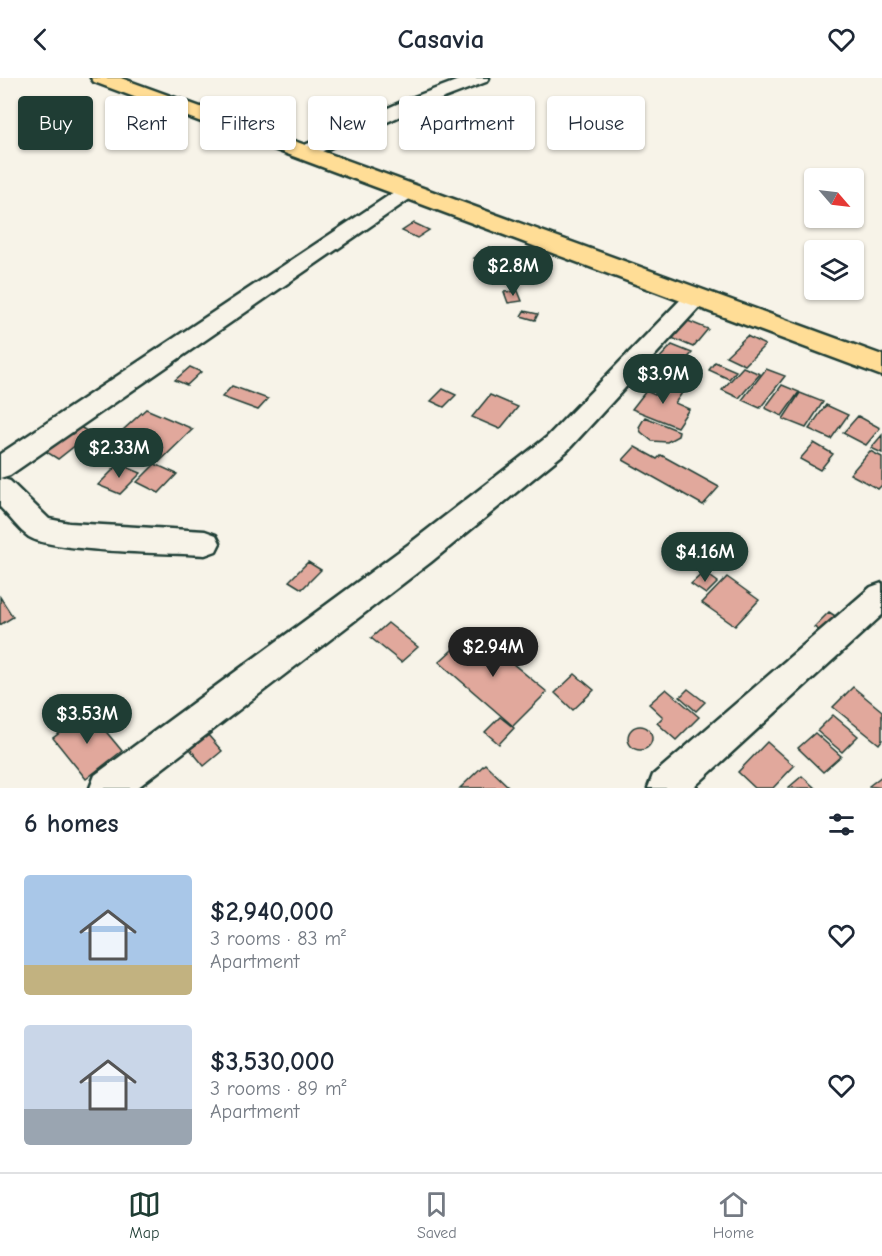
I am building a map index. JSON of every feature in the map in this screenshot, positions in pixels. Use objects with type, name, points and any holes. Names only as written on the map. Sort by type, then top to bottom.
[{"type":"main road","points":[[101,78],[882,366]]},
{"type":"street","points":[[306,152],[412,104],[480,78]]},
{"type":"street","points":[[0,468],[407,192]]},
{"type":"street","points":[[108,788],[420,553],[557,444],[695,298]]},
{"type":"street","points":[[0,489],[40,529],[69,535],[205,543]]},
{"type":"street","points":[[669,786],[882,596]]},
{"type":"building","points":[[414,223],[429,230],[417,238],[402,231]]},
{"type":"building","points":[[489,247],[516,259],[501,271],[474,258]]},
{"type":"building","points":[[518,291],[522,301],[508,303],[504,292]]},
{"type":"building","points":[[524,311],[538,314],[535,320],[521,316]]},
{"type":"building","points":[[688,321],[708,329],[693,347],[672,338]]},
{"type":"building","points":[[747,336],[765,345],[745,365],[726,356]]},
{"type":"building","points":[[672,345],[692,353],[675,373],[654,364]]},
{"type":"building","points":[[715,362],[736,371],[729,379],[709,370]]},
{"type":"building","points":[[190,367],[201,372],[187,385],[175,380]]},
{"type":"building","points":[[743,367],[760,374],[739,398],[722,390]]},
{"type":"building","points":[[766,369],[785,376],[760,408],[742,400]]},
{"type":"building","points":[[664,382],[684,390],[675,403],[689,409],[677,427],[632,409],[646,391],[655,395]]},
{"type":"building","points":[[782,385],[799,392],[782,416],[765,408]]},
{"type":"building","points":[[232,386],[268,399],[258,410],[222,397]]},
{"type":"building","points":[[443,389],[456,395],[444,407],[431,401]]},
{"type":"building","points":[[800,393],[823,402],[806,428],[783,419]]},
{"type":"building","points":[[490,395],[518,407],[500,429],[472,417]]},
{"type":"building","points":[[826,405],[848,415],[831,439],[809,429]]},
{"type":"building","points":[[146,409],[193,429],[159,462],[111,441]]},
{"type":"building","points":[[858,416],[880,428],[866,445],[843,433]]},
{"type":"building","points":[[645,417],[679,431],[678,436],[667,442],[652,441],[641,432],[639,427]]},
{"type":"building","points":[[78,426],[91,433],[58,459],[45,451]]},
{"type":"building","points":[[93,433],[111,441],[102,449],[85,440]]},
{"type":"building","points":[[882,435],[882,453],[871,448]]},
{"type":"building","points":[[814,443],[833,454],[820,470],[800,459]]},
{"type":"building","points":[[635,447],[657,459],[661,455],[719,487],[703,505],[623,460]]},
{"type":"building","points":[[870,451],[882,457],[882,485],[878,489],[850,474]]},
{"type":"building","points":[[119,464],[141,473],[120,494],[98,485]]},
{"type":"building","points":[[155,464],[177,474],[159,493],[137,482]]},
{"type":"building","points":[[308,562],[321,570],[302,589],[289,581]]},
{"type":"building","points":[[704,572],[718,582],[706,594],[691,584]]},
{"type":"building","points":[[727,577],[759,600],[735,626],[702,603]]},
{"type":"building","points":[[0,597],[13,617],[0,625]]},
{"type":"building","points":[[829,612],[843,621],[828,636],[814,627]]},
{"type":"building","points":[[388,623],[418,647],[401,662],[371,638]]},
{"type":"building","points":[[473,631],[547,692],[513,726],[439,662]]},
{"type":"building","points":[[575,674],[594,690],[573,710],[555,693]]},
{"type":"building","points":[[853,687],[882,711],[882,740],[879,744],[833,707]]},
{"type":"building","points":[[666,689],[699,717],[676,740],[657,723],[663,717],[649,704]]},
{"type":"building","points":[[688,689],[705,702],[696,711],[680,697]]},
{"type":"building","points":[[89,711],[122,751],[86,779],[53,738]]},
{"type":"building","points":[[833,715],[858,736],[842,752],[817,731]]},
{"type":"building","points":[[500,717],[514,728],[499,744],[485,732]]},
{"type":"building","points":[[640,726],[649,729],[652,738],[649,747],[640,750],[631,747],[628,738],[631,729]]},
{"type":"building","points":[[815,733],[841,756],[823,772],[798,748]]},
{"type":"building","points":[[208,735],[222,751],[204,766],[190,749]]},
{"type":"building","points":[[767,742],[794,766],[773,788],[755,788],[738,772]]},
{"type":"building","points":[[485,764],[510,788],[460,788]]},
{"type":"building","points":[[802,776],[815,788],[788,788]]},
{"type":"building","points":[[882,776],[882,788],[869,786]]}]
